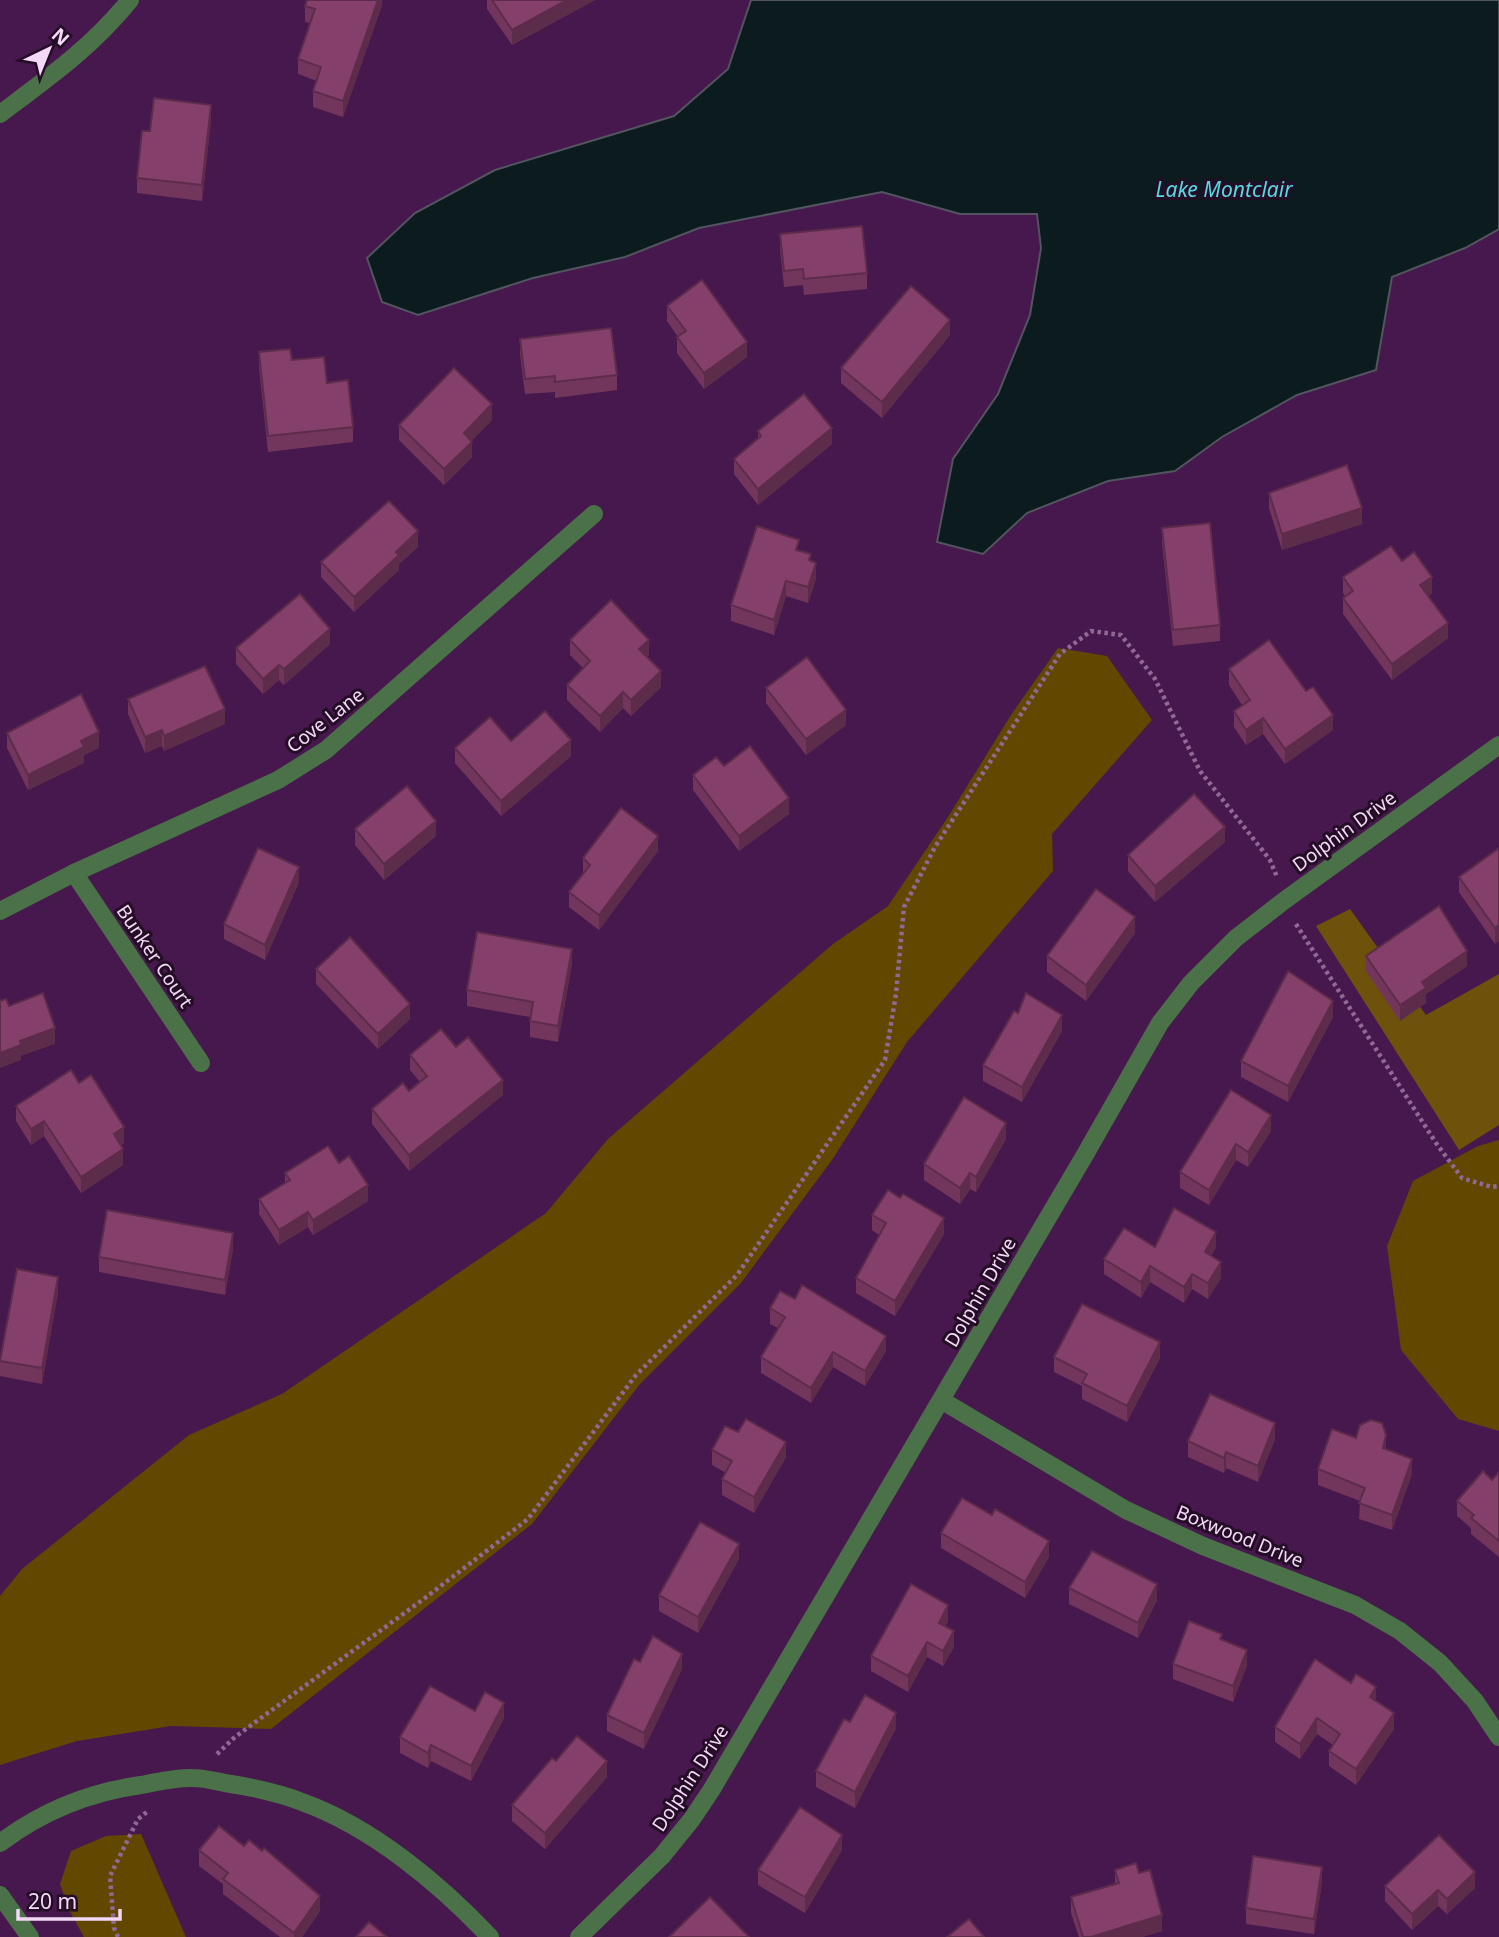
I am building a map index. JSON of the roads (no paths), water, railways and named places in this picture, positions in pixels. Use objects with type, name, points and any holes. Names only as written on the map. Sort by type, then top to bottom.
[{"type":"street","points":[[0,114],[84,50],[130,0]]},
{"type":"street","name":"Cove Lane","points":[[0,911],[74,873],[278,780],[326,750],[594,514]]},
{"type":"street","name":"Dolphin Drive","points":[[579,1937],[662,1856],[692,1819],[941,1400],[1160,1023],[1191,983],[1236,939],[1499,745]]},
{"type":"street","name":"Bunker Court","points":[[74,873],[201,1063]]},
{"type":"street","name":"Boxwood Drive","points":[[941,1400],[1126,1510],[1203,1546],[1355,1605],[1400,1631],[1440,1663],[1475,1701],[1499,1737]]},
{"type":"street","points":[[0,1843],[22,1826],[67,1804],[115,1788],[193,1778],[255,1787],[304,1802],[355,1828],[412,1866],[464,1910],[490,1937]]},
{"type":"street","points":[[0,1895],[30,1937]]},
{"type":"water","name":"Lake Montclair","points":[[751,0],[1499,0],[1499,229],[1465,248],[1392,277],[1376,370],[1297,395],[1222,437],[1175,471],[1108,481],[1027,513],[983,554],[937,542],[953,459],[998,394],[1030,315],[1041,248],[1037,214],[960,214],[882,192],[699,228],[625,257],[533,278],[418,315],[382,302],[367,258],[415,213],[495,170],[674,116],[728,69]]}]
